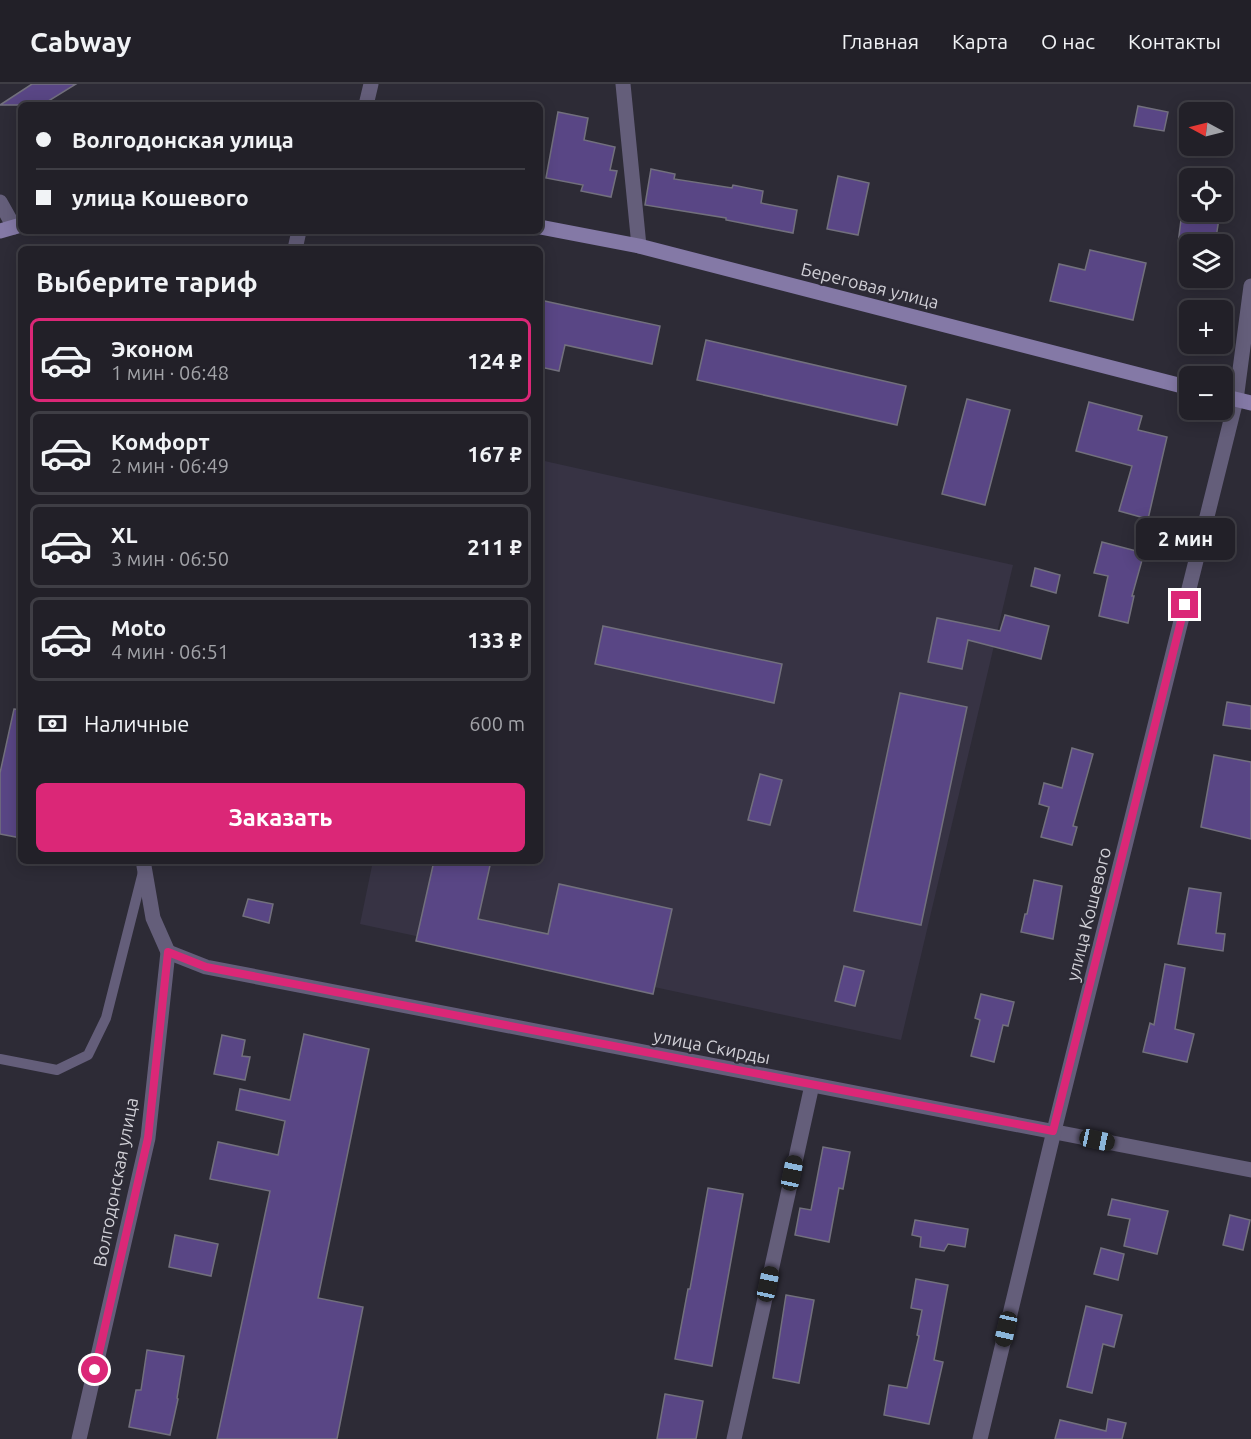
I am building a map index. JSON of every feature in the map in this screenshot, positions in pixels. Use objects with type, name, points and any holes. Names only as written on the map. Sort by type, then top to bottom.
[{"type":"main road","name":"Береговая улица","points":[[543,228],[639,246],[1179,385]]},
{"type":"street","points":[[367,102],[371,84]]},
{"type":"street","points":[[623,84],[639,246]]},
{"type":"street","points":[[0,202],[12,228]]},
{"type":"street","name":"улица Кошевого","points":[[980,1439],[1053,1131],[1237,400],[1251,286]]},
{"type":"street","name":"Волгодонская улица","points":[[79,1439],[148,1138],[168,952],[153,918],[145,864]]},
{"type":"street","name":"улица Скирды","points":[[168,952],[206,967],[1251,1170]]},
{"type":"street","points":[[734,1439],[812,1085]]},
{"type":"lane","points":[[0,1059],[57,1070],[88,1054],[106,1018],[145,864]]},
{"type":"shaded area","points":[[543,461],[1013,565],[901,1040],[360,924],[372,864],[543,864]]},
{"type":"building","points":[[32,84],[76,84],[47,102],[18,102],[18,105],[0,105]]},
{"type":"building","points":[[1138,106],[1168,112],[1164,131],[1134,126]]},
{"type":"building","points":[[558,112],[588,118],[584,140],[615,147],[610,170],[617,171],[611,197],[581,191],[583,185],[546,178]]},
{"type":"building","points":[[651,169],[675,174],[674,179],[732,188],[733,185],[763,191],[761,203],[797,210],[793,233],[726,220],[726,218],[645,205]]},
{"type":"building","points":[[838,176],[869,183],[858,235],[827,229]]},
{"type":"building","points":[[1181,222],[1218,222],[1217,234],[1179,234]]},
{"type":"building","points":[[1090,250],[1146,263],[1133,320],[1050,301],[1059,264],[1085,270]]},
{"type":"building","points":[[543,301],[660,326],[652,364],[565,345],[559,371],[543,368]]},
{"type":"building","points":[[706,340],[906,386],[897,425],[697,380]]},
{"type":"building","points":[[967,399],[1010,410],[985,505],[942,494]]},
{"type":"building","points":[[1089,402],[1142,416],[1138,430],[1167,437],[1148,519],[1119,511],[1132,466],[1076,451]]},
{"type":"building","points":[[1102,542],[1144,553],[1132,596],[1134,596],[1128,623],[1099,616],[1108,576],[1094,573]]},
{"type":"building","points":[[1035,568],[1060,575],[1056,593],[1031,586]]},
{"type":"building","points":[[1005,615],[1049,626],[1041,659],[968,640],[962,669],[928,662],[937,618],[1000,631]]},
{"type":"building","points":[[603,626],[782,664],[774,703],[595,664]]},
{"type":"building","points":[[900,693],[967,707],[921,925],[854,911]]},
{"type":"building","points":[[1227,702],[1251,706],[1251,729],[1223,725]]},
{"type":"building","points":[[14,709],[18,710],[18,837],[0,834],[0,773]]},
{"type":"building","points":[[1072,748],[1093,754],[1073,826],[1077,827],[1072,845],[1041,837],[1049,807],[1039,804],[1044,783],[1062,788]]},
{"type":"building","points":[[1214,755],[1251,762],[1251,839],[1201,827]]},
{"type":"building","points":[[760,774],[782,780],[770,825],[748,820]]},
{"type":"building","points":[[433,864],[490,864],[478,919],[548,934],[559,884],[672,909],[653,994],[416,941]]},
{"type":"building","points":[[1034,880],[1062,886],[1053,939],[1021,932]]},
{"type":"building","points":[[1189,888],[1221,893],[1216,933],[1225,934],[1223,951],[1178,944]]},
{"type":"building","points":[[248,899],[273,904],[269,923],[243,916]]},
{"type":"building","points":[[1165,964],[1185,968],[1175,1029],[1194,1034],[1187,1062],[1143,1052],[1150,1023],[1154,1025]]},
{"type":"building","points":[[844,966],[864,971],[855,1006],[835,1001]]},
{"type":"building","points":[[981,994],[1014,1002],[1008,1026],[1003,1025],[994,1062],[971,1056],[980,1020],[975,1018]]},
{"type":"building","points":[[304,1034],[369,1049],[318,1298],[363,1307],[337,1439],[217,1439],[270,1191],[210,1179],[218,1142],[278,1155],[285,1121],[236,1110],[240,1089],[290,1100]]},
{"type":"building","points":[[222,1035],[245,1040],[242,1056],[250,1057],[245,1080],[214,1074]]},
{"type":"building","points":[[823,1147],[850,1152],[843,1189],[839,1188],[829,1242],[795,1235],[800,1208],[811,1210]]},
{"type":"building","points":[[708,1188],[743,1194],[712,1366],[675,1359]]},
{"type":"building","points":[[1112,1199],[1168,1211],[1157,1254],[1124,1246],[1130,1219],[1108,1215]]},
{"type":"building","points":[[1230,1215],[1250,1220],[1243,1250],[1223,1245]]},
{"type":"building","points":[[915,1220],[968,1229],[965,1247],[948,1244],[944,1251],[920,1247],[921,1237],[912,1235]]},
{"type":"building","points":[[175,1235],[218,1244],[211,1276],[169,1267]]},
{"type":"building","points":[[1101,1248],[1124,1254],[1118,1280],[1094,1274]]},
{"type":"building","points":[[916,1279],[948,1285],[934,1360],[943,1362],[929,1424],[884,1415],[889,1385],[907,1388],[919,1336],[917,1335],[922,1310],[911,1308]]},
{"type":"building","points":[[786,1295],[814,1300],[799,1383],[773,1378]]},
{"type":"building","points":[[1086,1306],[1122,1315],[1114,1347],[1103,1344],[1092,1393],[1067,1387]]},
{"type":"building","points":[[147,1350],[184,1356],[170,1435],[129,1427],[136,1390],[141,1390]]},
{"type":"building","points":[[665,1394],[703,1401],[696,1439],[657,1439]]},
{"type":"building","points":[[1108,1419],[1126,1423],[1122,1439],[1055,1439],[1060,1420],[1106,1431]]},
{"type":"route","points":[[95,1370],[148,1138],[168,952],[206,967],[1053,1131],[1185,605]]}]
